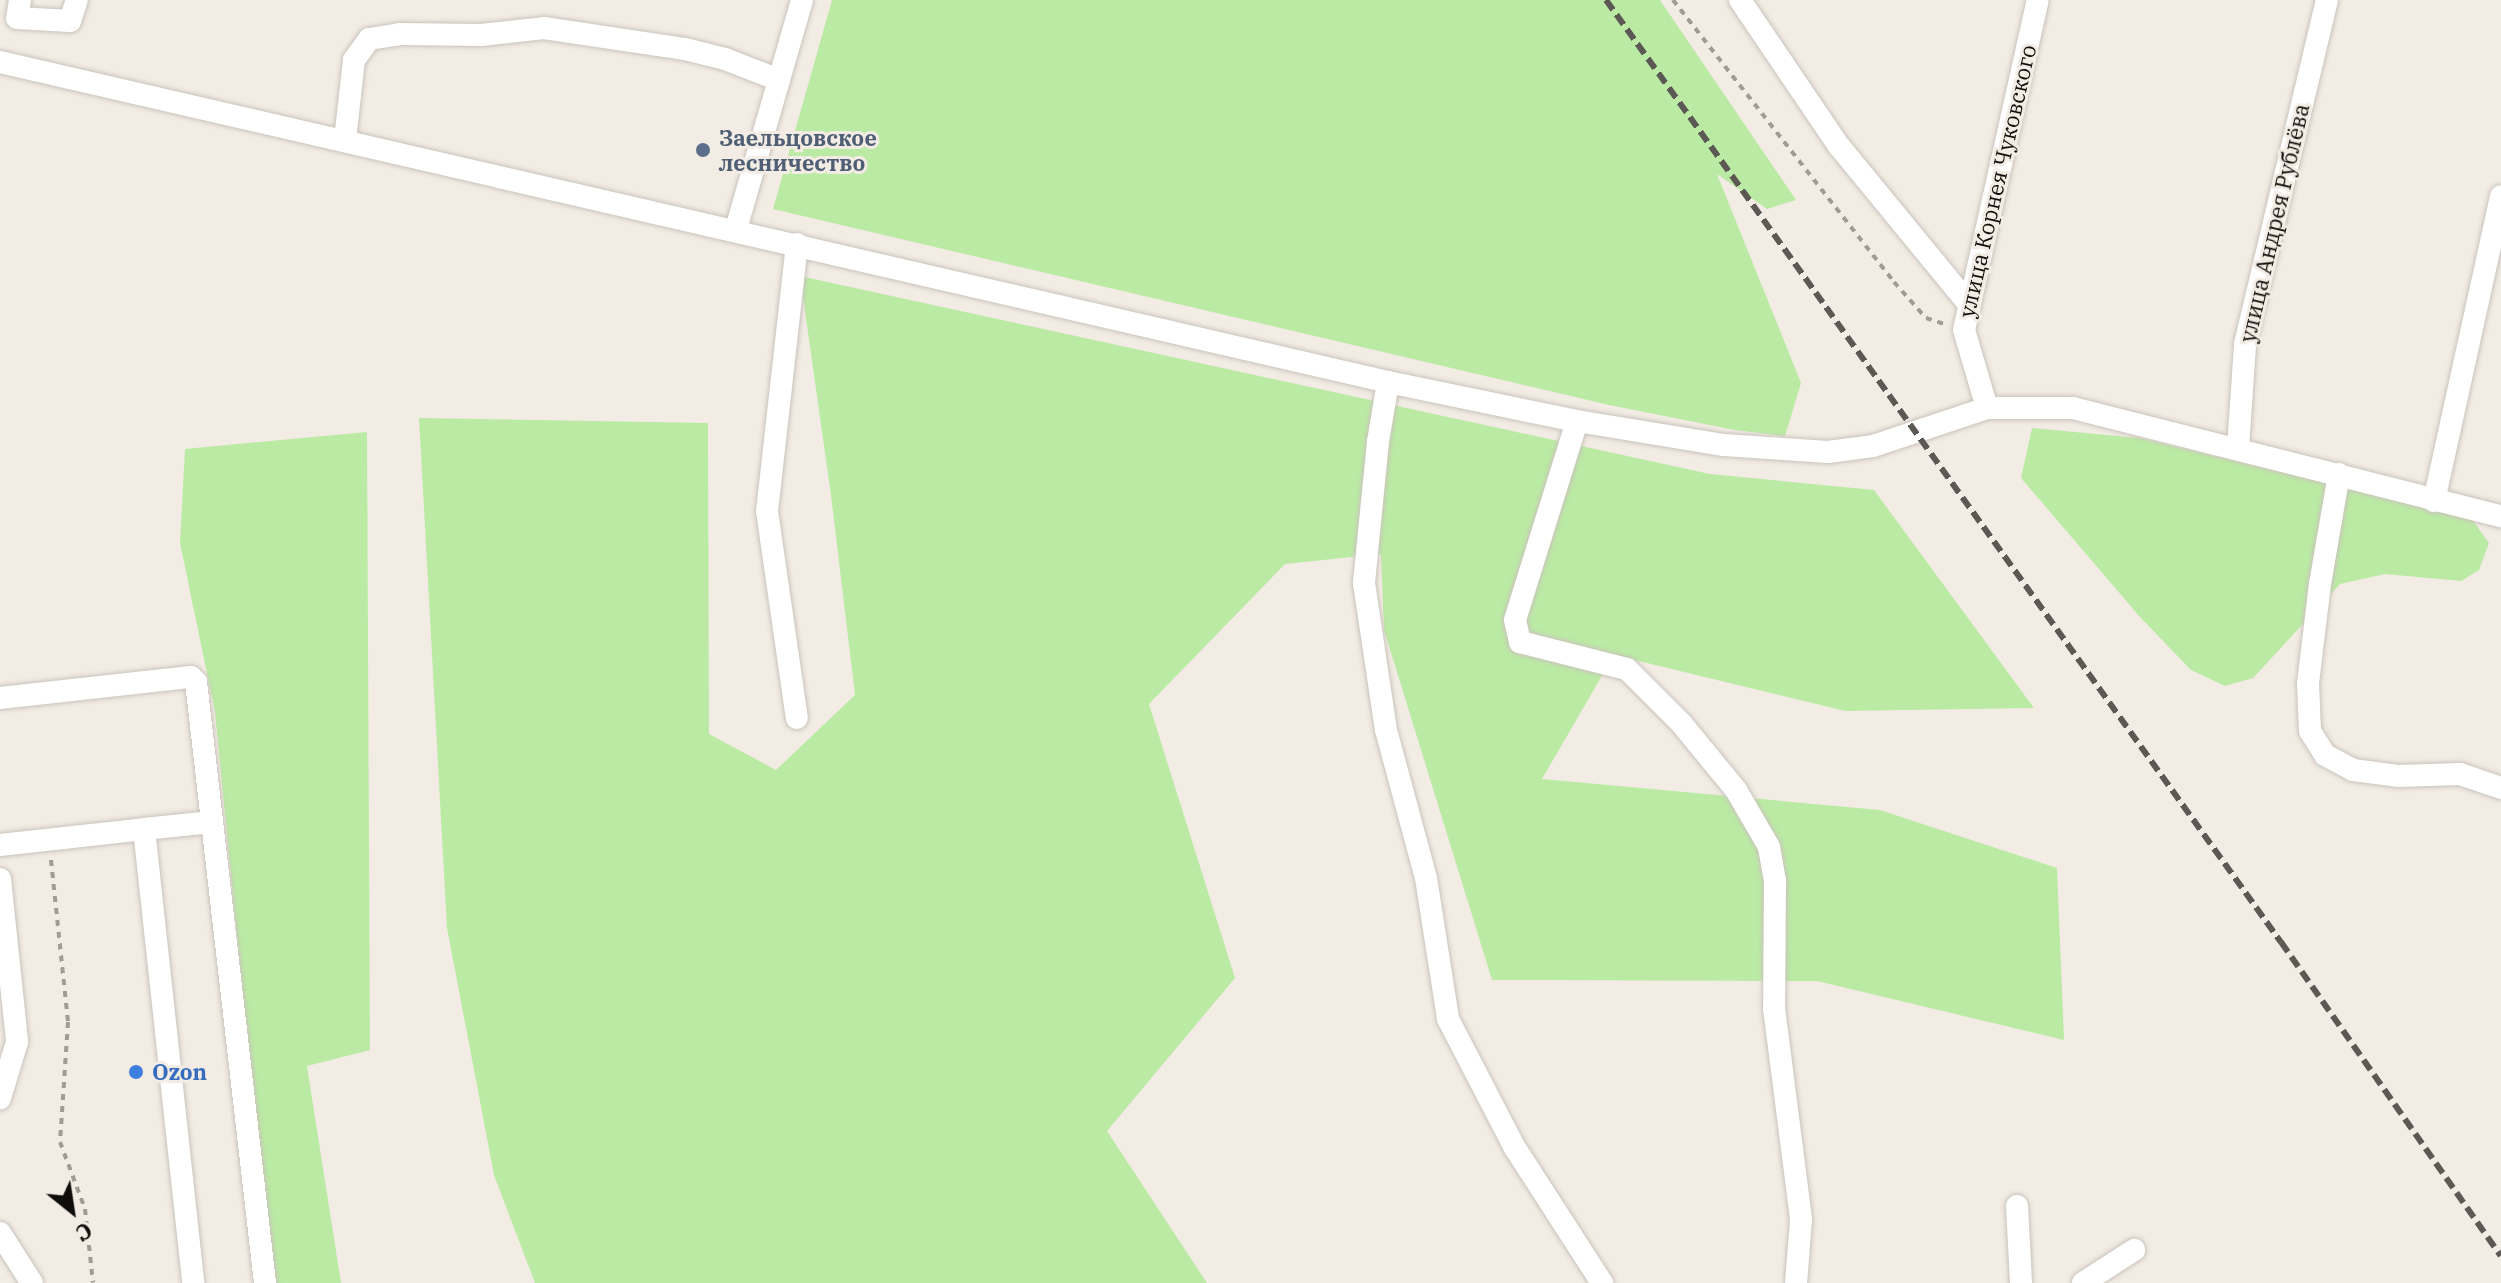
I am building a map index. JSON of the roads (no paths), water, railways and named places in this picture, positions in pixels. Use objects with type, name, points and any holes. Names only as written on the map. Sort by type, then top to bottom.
[{"type":"street","points":[[20,0],[17,18],[70,21],[77,0]]},
{"type":"street","points":[[736,229],[802,0]]},
{"type":"street","points":[[1740,0],[1839,146],[1969,304]]},
{"type":"street","name":"улица Корнея Чуковского","points":[[1987,408],[1964,330],[2038,0]]},
{"type":"street","name":"улица Андрея Рублёва","points":[[2238,448],[2245,344],[2327,0]]},
{"type":"street","points":[[345,140],[354,60],[369,39],[399,34],[481,35],[544,28],[685,49],[725,59],[779,80]]},
{"type":"street","points":[[0,62],[736,229],[1388,382],[1577,421],[1724,445],[1828,452],[1873,446],[1987,408],[2073,408],[2501,516]]},
{"type":"street","points":[[2434,501],[2501,196]]},
{"type":"street","points":[[797,244],[767,511],[797,718]]},
{"type":"street","points":[[1388,382],[1378,442],[1364,583],[1386,730],[1426,878],[1448,1019],[1515,1148],[1602,1283]]},
{"type":"street","points":[[1577,421],[1515,620],[1520,642],[1627,669],[1681,723],[1736,790],[1769,847],[1775,880],[1774,1008],[1801,1220],[1796,1283]]},
{"type":"street","points":[[2339,474],[2320,584],[2308,683],[2310,731],[2325,755],[2353,770],[2398,776],[2460,774],[2501,788]]},
{"type":"street","points":[[0,698],[194,678],[265,1283]]},
{"type":"street","points":[[0,845],[212,822]]},
{"type":"street","points":[[144,829],[193,1283]]},
{"type":"street","points":[[0,879],[17,1036],[0,1098]]},
{"type":"street","points":[[2017,1206],[2021,1283]]},
{"type":"street","points":[[0,1233],[32,1283]]},
{"type":"street","points":[[2083,1283],[2134,1250]]},
{"type":"railway","points":[[1606,0],[2281,942],[2501,1256]]},
{"type":"place","name":"Заельцовское лесничество","points":[[703,150]]},
{"type":"place","name":"Ozon","points":[[136,1072]]}]
